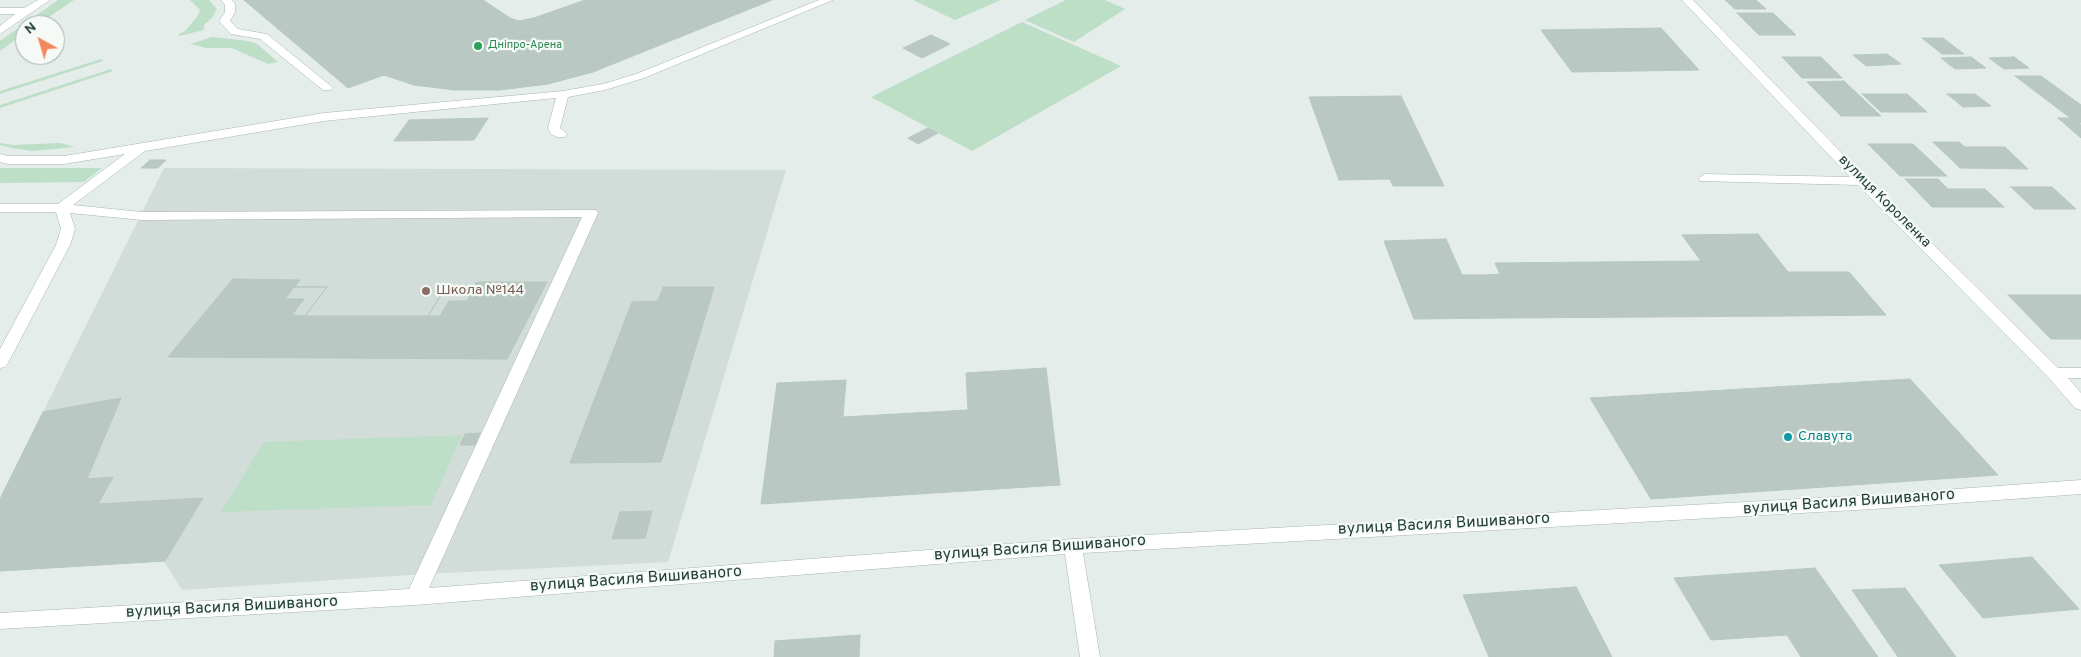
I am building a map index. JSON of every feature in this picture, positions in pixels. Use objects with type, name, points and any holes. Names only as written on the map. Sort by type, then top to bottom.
[{"type":"street","points":[[0,31],[26,11],[45,0]]},
{"type":"street","points":[[226,0],[230,4],[230,12],[224,21],[235,32],[263,36],[327,88]]},
{"type":"street","points":[[0,158],[8,160],[64,160],[324,117],[563,94],[605,87],[640,76],[828,0]]},
{"type":"street","name":"вулиця Короленка","points":[[1687,0],[1862,181],[2054,373],[2081,404]]},
{"type":"street","points":[[0,12],[26,11]]},
{"type":"street","points":[[561,134],[555,131],[554,128],[563,94]]},
{"type":"street","points":[[60,208],[141,148]]},
{"type":"street","points":[[1705,178],[1862,181]]},
{"type":"street","points":[[0,208],[60,208],[142,216],[591,213],[415,597]]},
{"type":"street","points":[[0,363],[63,245],[68,229],[66,219],[60,208]]},
{"type":"street","points":[[2054,373],[2081,373]]},
{"type":"street","name":"вулиця Василя Вишиваного","points":[[0,621],[415,597],[1073,546],[1863,503],[2081,487]]},
{"type":"street","points":[[1073,546],[1090,657]]},
{"type":"shaded area","name":"Школа №144","points":[[164,168],[786,170],[668,562],[425,574],[182,590],[164,561],[0,571],[0,499]]},
{"type":"green space","points":[[58,0],[74,0],[52,15],[37,15]]},
{"type":"green space","points":[[190,0],[209,0],[217,9],[212,18],[204,25],[204,30],[179,36],[197,17],[200,10]]},
{"type":"green space","points":[[913,0],[1001,0],[955,20]]},
{"type":"green space","points":[[1066,0],[1105,0],[1125,9],[1074,42],[1025,20]]},
{"type":"green space","points":[[1022,22],[1121,66],[972,151],[871,97]]},
{"type":"green space","points":[[15,30],[15,40],[0,51],[0,41]]},
{"type":"green space","points":[[212,37],[248,41],[257,44],[278,62],[268,64],[232,48],[206,48],[190,44]]},
{"type":"green space","points":[[101,59],[103,61],[0,94],[0,91]]},
{"type":"green space","points":[[111,69],[113,71],[0,108],[0,105]]},
{"type":"green space","points":[[0,143],[13,145],[60,143],[75,147],[33,151],[12,148],[0,145]]},
{"type":"green space","points":[[0,168],[102,168],[84,182],[0,183]]},
{"type":"green space","points":[[462,435],[431,505],[221,512],[264,442]]},
{"type":"building","points":[[244,0],[290,0],[384,75],[348,88]]},
{"type":"building","points":[[290,0],[309,0],[396,69],[425,79],[461,83],[506,83],[546,77],[588,66],[753,0],[772,0],[593,72],[548,84],[500,90],[454,90],[414,85],[384,75]]},
{"type":"building","name":"Дніпро-Арена","points":[[309,0],[430,0],[476,33],[502,38],[518,38],[548,32],[635,0],[753,0],[588,66],[546,77],[506,83],[461,83],[425,79],[396,69]]},
{"type":"building","points":[[430,0],[483,0],[510,18],[518,21],[534,18],[585,0],[635,0],[548,32],[518,38],[502,38],[476,33]]},
{"type":"building","points":[[1725,0],[1756,0],[1766,9],[1735,9]]},
{"type":"building","points":[[1737,13],[1773,13],[1796,35],[1759,35]]},
{"type":"building","points":[[1661,28],[1699,70],[1572,72],[1541,30]]},
{"type":"building","points":[[931,35],[950,44],[922,58],[903,48]]},
{"type":"building","points":[[1922,38],[1943,38],[1964,54],[1942,54]]},
{"type":"building","points":[[1887,54],[1901,64],[1866,66],[1853,55]]},
{"type":"building","points":[[1782,57],[1821,57],[1842,78],[1802,78]]},
{"type":"building","points":[[1971,57],[1986,68],[1955,69],[1941,58]]},
{"type":"building","points":[[2014,57],[2029,68],[2004,69],[1989,58]]},
{"type":"building","points":[[2015,76],[2041,76],[2081,105],[2081,123],[2077,123]]},
{"type":"building","points":[[1844,81],[1881,116],[1841,116],[1807,82]]},
{"type":"building","points":[[1862,94],[1907,94],[1927,112],[1881,112]]},
{"type":"building","points":[[1947,94],[1975,94],[1991,106],[1963,107]]},
{"type":"building","points":[[1401,96],[1444,186],[1393,186],[1390,179],[1339,180],[1309,97]]},
{"type":"building","points":[[488,118],[474,140],[394,141],[409,120]]},
{"type":"building","points":[[2058,118],[2070,118],[2081,125],[2081,138]]},
{"type":"building","points":[[928,128],[938,133],[918,144],[908,138]]},
{"type":"building","points":[[1933,142],[1959,142],[1965,147],[2005,147],[2028,169],[1960,168]]},
{"type":"building","points":[[1868,144],[1913,144],[1947,176],[1900,176]]},
{"type":"building","points":[[150,160],[166,160],[158,168],[141,168]]},
{"type":"building","points":[[1905,179],[1938,179],[1948,189],[1985,189],[2004,207],[1932,207]]},
{"type":"building","points":[[2011,187],[2052,187],[2076,209],[2034,209]]},
{"type":"building","points":[[1758,234],[1788,272],[1755,272],[1788,316],[1506,318],[1485,275],[1500,274],[1495,263],[1701,261],[1682,235]]},
{"type":"building","points":[[1446,239],[1462,275],[1397,275],[1384,241]]},
{"type":"building","points":[[1755,272],[1849,272],[1886,315],[1788,316]]},
{"type":"building","points":[[1397,275],[1485,275],[1506,318],[1414,319]]},
{"type":"building","points":[[233,279],[300,280],[294,287],[327,287],[305,316],[428,316],[446,287],[474,287],[477,282],[547,282],[507,359],[168,357]]},
{"type":"building","points":[[294,287],[327,287],[305,316],[292,315],[304,299],[285,299]]},
{"type":"building","points":[[446,287],[474,287],[467,301],[449,301],[440,316],[428,316]]},
{"type":"building","points":[[663,287],[714,287],[710,301],[658,301]]},
{"type":"building","points":[[2008,295],[2081,295],[2081,339],[2051,339]]},
{"type":"building","points":[[710,301],[661,462],[570,463],[632,302]]},
{"type":"building","points":[[1046,368],[1060,485],[761,504],[777,383],[846,380],[843,417],[968,410],[966,373]]},
{"type":"building","name":"Славута","points":[[1910,379],[1998,475],[1651,499],[1590,398]]},
{"type":"building","points":[[121,398],[87,479],[113,477],[98,504],[203,498],[165,561],[0,571],[0,499],[43,412]]},
{"type":"building","points":[[480,433],[475,445],[460,445],[465,434]]},
{"type":"building","points":[[652,511],[645,538],[612,539],[620,512]]},
{"type":"building","points":[[2032,557],[2079,609],[1983,618],[1939,565]]},
{"type":"building","points":[[1815,568],[1878,657],[1801,657],[1787,635],[1711,640],[1674,578]]},
{"type":"building","points":[[1576,587],[1612,657],[1489,657],[1463,595]]},
{"type":"building","points":[[1905,588],[1956,657],[1898,657],[1852,590]]},
{"type":"building","points":[[860,635],[859,657],[774,657],[775,641]]},
{"type":"place","name":"Дніпро-Арена","points":[[478,46]]},
{"type":"place","name":"Школа №144","points":[[426,291]]},
{"type":"place","name":"Славута","points":[[1788,437]]}]
